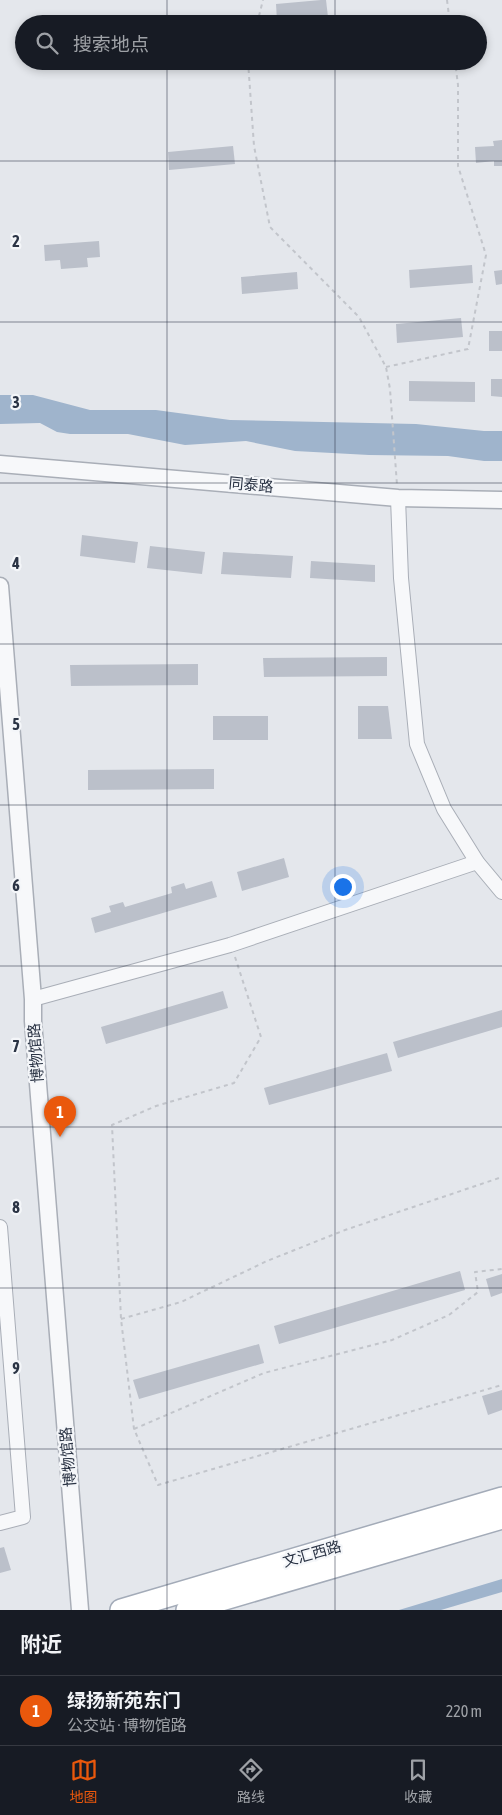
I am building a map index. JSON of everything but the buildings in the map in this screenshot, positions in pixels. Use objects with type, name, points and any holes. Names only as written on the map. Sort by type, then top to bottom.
[{"type":"main road","name":"文汇西路","points":[[121,1610],[502,1498]]},
{"type":"main road","name":"文汇西路","points":[[187,1610],[502,1518]]},
{"type":"street","name":"同泰路","points":[[0,464],[398,498],[502,500]]},
{"type":"street","points":[[398,498],[401,578],[417,744],[444,809],[477,862],[502,892]]},
{"type":"street","name":"博物馆路","points":[[0,586],[34,999],[33,1021],[80,1610]]},
{"type":"street","points":[[34,999],[230,945],[477,862]]},
{"type":"street","points":[[0,1228],[23,1517],[0,1524]]},
{"type":"path","points":[[259,15],[263,0]]},
{"type":"path","points":[[447,0],[449,15]]},
{"type":"path","points":[[249,70],[254,146],[270,227],[359,317],[386,366],[390,389],[398,498]]},
{"type":"path","points":[[386,366],[468,349],[486,255],[458,166],[458,85],[456,70]]},
{"type":"path","points":[[230,945],[261,1037],[234,1083],[156,1106],[112,1126],[121,1319],[134,1429],[158,1485],[502,1385]]},
{"type":"path","points":[[121,1319],[181,1302],[267,1261],[345,1230],[502,1177]]},
{"type":"path","points":[[134,1429],[264,1373],[392,1340],[449,1315],[478,1292],[475,1272],[502,1269]]},
{"type":"water","points":[[0,395],[33,395],[90,410],[156,410],[230,420],[416,424],[502,431],[502,461],[484,461],[448,456],[369,455],[295,451],[246,441],[185,445],[128,434],[70,434],[57,432],[40,423],[0,424]]},
{"type":"water","points":[[502,1579],[502,1592],[441,1610],[399,1610]]},
{"type":"place","name":"绿扬新苑东门","points":[[60,1137]]}]
